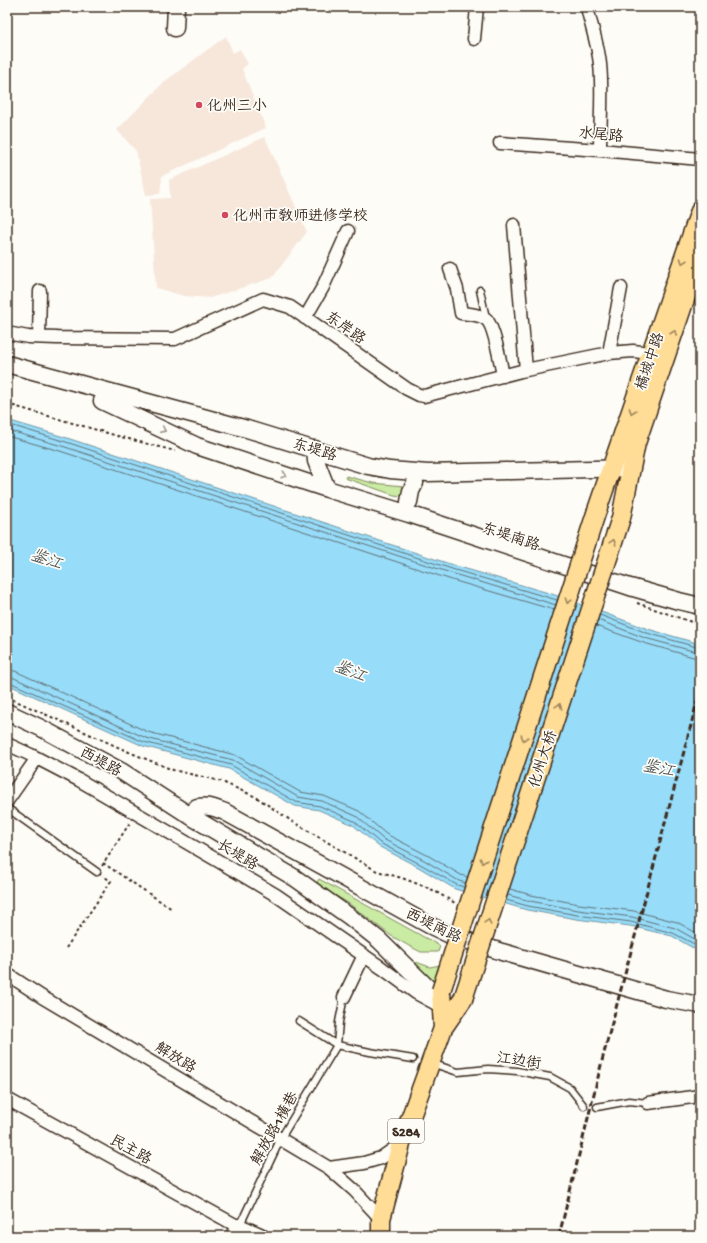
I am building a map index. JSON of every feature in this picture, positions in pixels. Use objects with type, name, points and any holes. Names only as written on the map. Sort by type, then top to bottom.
[{"type":"main road","points":[[175,28],[176,7]]},
{"type":"main road","name":"橘城中路","points":[[621,518],[636,443],[659,354],[700,211]]},
{"type":"main road","name":"橘城中路","points":[[597,510],[610,473],[700,255]]},
{"type":"main road","name":"东堤路","points":[[7,364],[247,429],[366,476],[428,484],[610,473]]},
{"type":"main road","name":"东堤路","points":[[7,375],[244,439],[390,470],[428,473],[630,473]]},
{"type":"main road","points":[[102,401],[197,446],[325,483]]},
{"type":"main road","points":[[316,455],[325,483]]},
{"type":"main road","points":[[409,502],[411,491],[415,482]]},
{"type":"main road","name":"东堤南路","points":[[325,483],[409,502],[633,577],[700,595]]},
{"type":"main road","name":"东堤南路","points":[[325,483],[409,514],[630,587],[700,606]]},
{"type":"main road","name":"化州大桥","points":[[441,999],[597,510]]},
{"type":"main road","name":"化州大桥","points":[[443,1028],[463,999],[621,518]]},
{"type":"main road","name":"西堤路","points":[[7,712],[41,728],[121,771],[192,817],[295,878],[350,917],[378,940],[441,999]]},
{"type":"main road","name":"西堤南路","points":[[192,817],[197,807],[214,807],[429,925],[469,942],[666,999],[700,1005]]},
{"type":"main road","points":[[441,999],[443,1028]]},
{"type":"main road","name":"S284","points":[[381,1228],[402,1144],[443,1028]]},
{"type":"main road","points":[[236,1231],[260,1236]]},
{"type":"street","points":[[474,39],[477,7]]},
{"type":"street","points":[[587,7],[597,45],[600,64],[600,150]]},
{"type":"street","name":"水尾路","points":[[500,143],[700,159]]},
{"type":"street","points":[[514,225],[526,370]]},
{"type":"street","points":[[305,318],[322,287],[348,231]]},
{"type":"street","points":[[450,269],[457,289],[461,313],[477,315],[487,320],[492,328],[503,376]]},
{"type":"street","points":[[609,353],[621,288]]},
{"type":"street","points":[[39,337],[40,291]]},
{"type":"street","name":"东岸路","points":[[7,333],[39,337],[174,339],[263,299],[290,308],[407,389],[420,396],[526,370],[609,353],[633,351],[659,354]]},
{"type":"street","name":"长堤路","points":[[7,744],[79,780],[276,895],[416,993],[441,999]]},
{"type":"street","points":[[7,801],[37,758]]},
{"type":"street","points":[[344,997],[364,956]]},
{"type":"street","name":"解放路","points":[[7,974],[42,997],[281,1138],[329,1168],[354,1190],[381,1228]]},
{"type":"street","points":[[648,1103],[700,1096]]},
{"type":"street","name":"民主路","points":[[7,1099],[236,1231]]},
{"type":"street","points":[[329,1168],[381,1158],[402,1144]]},
{"type":"lane","points":[[480,290],[487,320]]},
{"type":"lane","points":[[7,808],[97,872]]},
{"type":"lane","points":[[337,1044],[338,1022],[344,997]]},
{"type":"lane","points":[[299,1021],[337,1044],[370,1052],[412,1059]]},
{"type":"lane","name":"解放路1横巷","points":[[236,1231],[281,1138],[337,1044]]},
{"type":"lane","name":"江边街","points":[[440,1066],[458,1072],[488,1069],[517,1071],[550,1078],[570,1088],[584,1106]]},
{"type":"lane","points":[[597,1107],[628,1101],[648,1103]]},
{"type":"path","points":[[7,697],[129,752],[173,770],[220,781],[256,797],[293,822],[377,871],[431,889],[457,904]]},
{"type":"path","points":[[97,872],[136,814]]},
{"type":"path","points":[[103,863],[172,909]]},
{"type":"path","points":[[66,948],[111,881]]},
{"type":"shaded area","name":"化州三小","points":[[226,36],[233,53],[240,49],[248,64],[242,69],[266,128],[162,176],[160,194],[146,195],[136,151],[117,130],[164,82]]},
{"type":"shaded area","name":"化州市教师进修学校","points":[[265,137],[307,232],[272,278],[210,298],[184,296],[156,288],[150,199],[170,198],[169,180]]},
{"type":"green space","points":[[346,476],[373,483],[404,486],[402,496],[394,495],[345,478]]},
{"type":"green space","points":[[319,879],[440,946],[438,952],[421,952],[390,935],[348,903],[316,884]]},
{"type":"green space","points":[[416,962],[430,967],[440,965],[434,983],[414,964]]},
{"type":"water","name":"鉴江","points":[[7,420],[64,437],[456,566],[552,594],[648,629],[700,644],[700,952],[672,936],[630,926],[576,919],[527,910],[455,889],[420,868],[378,846],[353,825],[319,810],[295,806],[229,769],[143,746],[7,684]]},
{"type":"railway","points":[[559,1236],[603,1057],[700,691]]},
{"type":"place","name":"化州三小","points":[[199,105]]},
{"type":"place","name":"化州市教师进修学校","points":[[225,215]]}]
